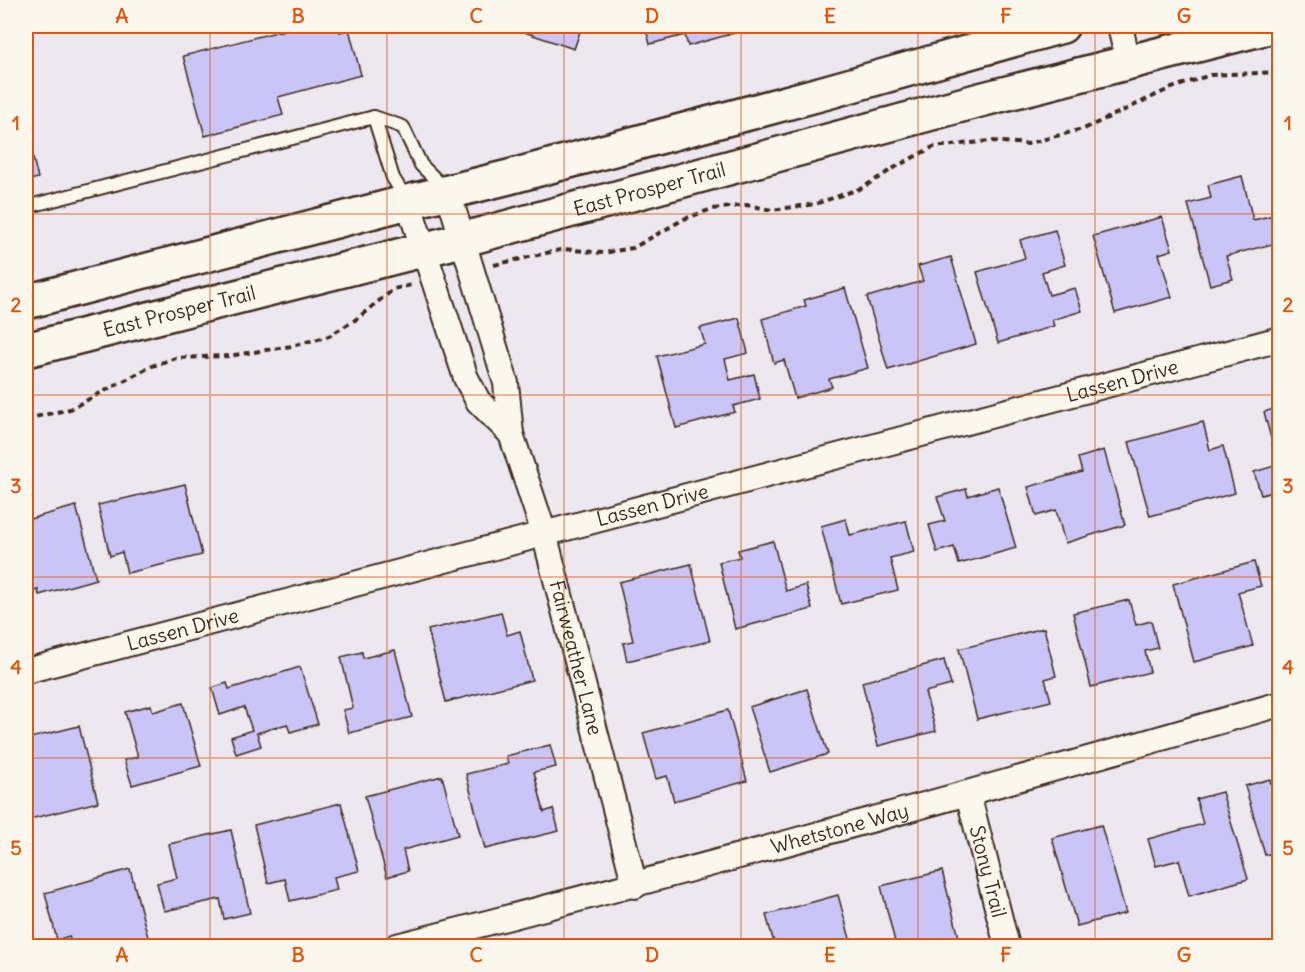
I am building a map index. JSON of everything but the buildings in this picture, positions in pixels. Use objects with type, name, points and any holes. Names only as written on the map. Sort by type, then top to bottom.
[{"type":"main road","points":[[26,302],[509,177],[1062,26]]},
{"type":"main road","name":"East Prosper Trail","points":[[26,350],[428,265],[464,240],[980,100],[1272,26]]},
{"type":"street","points":[[1120,26],[1128,62]]},
{"type":"street","name":"Fairweather Lane","points":[[448,192],[506,383],[511,434],[544,533],[635,886]]},
{"type":"street","name":"Fairweather Lane","points":[[408,202],[466,378],[478,401],[511,434]]},
{"type":"street","name":"Lassen Drive","points":[[26,671],[1280,339]]},
{"type":"street","name":"Whetstone Way","points":[[397,946],[635,886],[968,795],[1280,705]]},
{"type":"street","name":"Stony Trail","points":[[968,795],[1007,946]]},
{"type":"lane","points":[[26,207],[374,117],[403,127],[421,165],[448,192]]},
{"type":"lane","points":[[374,117],[393,178],[408,202]]},
{"type":"path","points":[[473,270],[564,249],[603,253],[633,248],[684,219],[712,209],[747,205],[772,210],[815,204],[862,188],[933,147],[991,141],[1027,144],[1086,128],[1169,89],[1210,75],[1280,72]]},
{"type":"path","points":[[26,419],[70,409],[152,366],[176,358],[238,354],[292,346],[329,336],[355,320],[428,265]]}]
